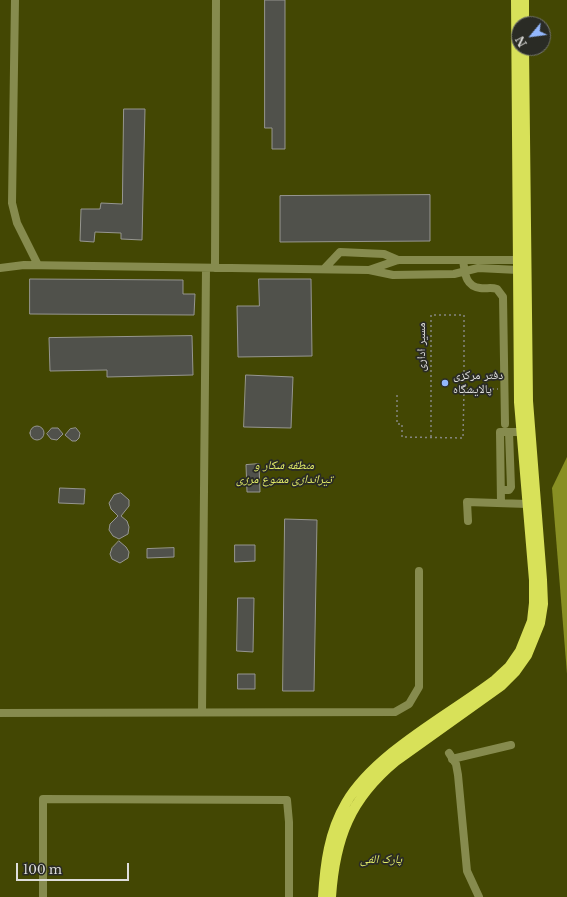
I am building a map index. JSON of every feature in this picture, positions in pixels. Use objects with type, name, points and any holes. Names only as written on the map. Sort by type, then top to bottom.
[{"type":"main road","points":[[516,0],[522,260]]},
{"type":"main road","points":[[524,0],[524,16]]},
{"type":"main road","points":[[323,897],[329,846],[346,803],[358,786],[373,768],[390,754],[495,680],[509,667],[520,651],[532,621],[534,580],[521,432],[524,56]]},
{"type":"main road","points":[[331,897],[337,848],[353,807],[365,791],[379,774],[501,686],[515,672],[527,655],[535,639],[540,623],[543,604],[542,580],[528,401],[522,270]]},
{"type":"street","points":[[15,0],[12,203],[17,223],[38,266]]},
{"type":"street","points":[[215,268],[216,0]]},
{"type":"street","points":[[324,269],[340,252],[384,254],[398,260]]},
{"type":"street","points":[[369,270],[398,260],[522,260]]},
{"type":"street","points":[[425,260],[426,275]]},
{"type":"street","points":[[463,260],[465,278],[469,283]]},
{"type":"street","points":[[0,268],[9,266],[38,266],[324,269],[369,270],[394,275],[454,274],[478,268],[522,270]]},
{"type":"street","points":[[202,712],[206,268]]},
{"type":"street","points":[[454,274],[479,288],[497,289],[502,294],[504,389],[507,428]]},
{"type":"street","points":[[501,503],[500,432],[507,428],[521,432]]},
{"type":"street","points":[[468,521],[467,502],[527,504]]},
{"type":"street","points":[[0,713],[395,712],[405,706],[414,697],[419,687],[419,571]]},
{"type":"street","points":[[479,897],[467,871],[458,775],[456,764],[450,756],[511,745]]},
{"type":"street","points":[[43,897],[43,799],[286,800],[289,822],[289,897]]},
{"type":"path","name":"مسیر اداری","points":[[397,396],[397,424],[402,424],[402,438],[463,438],[464,315],[431,315],[431,437]]},
{"type":"path","points":[[464,389],[504,389]]},
{"type":"green space","name":"منطقه شکار و تیراندازی ممنوع مرزی","points":[[0,0],[567,0],[567,897],[0,897]]},
{"type":"shaded area","points":[[567,457],[567,674],[552,488]]},
{"type":"building","points":[[265,0],[285,0],[285,149],[272,149],[272,128],[265,128]]},
{"type":"building","points":[[124,109],[145,109],[142,240],[121,239],[121,233],[95,232],[94,242],[80,241],[81,209],[100,209],[101,203],[122,204]]},
{"type":"building","points":[[430,195],[430,241],[280,242],[280,196]]},
{"type":"building","points":[[30,279],[183,280],[183,294],[195,294],[194,315],[30,314]]},
{"type":"building","points":[[259,279],[311,279],[312,356],[238,357],[237,306],[259,306]]},
{"type":"building","points":[[192,336],[193,375],[107,377],[107,370],[50,371],[49,338]]},
{"type":"building","points":[[246,375],[293,377],[291,428],[244,427]]},
{"type":"building","points":[[37,426],[42,428],[44,433],[42,438],[37,440],[32,438],[30,433],[32,428]]},
{"type":"building","points":[[52,428],[58,428],[63,434],[57,440],[51,439],[47,434]]},
{"type":"building","points":[[76,428],[80,433],[79,438],[76,441],[72,441],[65,435],[70,429]]},
{"type":"building","points":[[259,464],[260,492],[247,492],[246,465]]},
{"type":"building","points":[[60,488],[85,489],[84,504],[59,503]]},
{"type":"building","points":[[121,493],[129,500],[129,506],[121,516],[127,521],[129,527],[128,534],[119,539],[113,536],[109,530],[110,524],[118,516],[111,509],[109,503],[114,495]]},
{"type":"building","points":[[285,519],[317,520],[314,691],[283,691]]},
{"type":"building","points":[[119,541],[129,552],[128,558],[120,563],[112,559],[110,554],[112,548]]},
{"type":"building","points":[[235,545],[255,545],[255,561],[235,562]]},
{"type":"building","points":[[174,548],[174,557],[147,558],[147,549]]},
{"type":"building","points":[[238,598],[254,598],[253,652],[237,651]]},
{"type":"building","points":[[238,674],[255,674],[255,689],[238,689]]},
{"type":"place","name":"دفتر مرکزی پالایشگاه","points":[[445,383]]},
{"type":"park label","name":"پارک الفی","points":[[381,860]]}]
